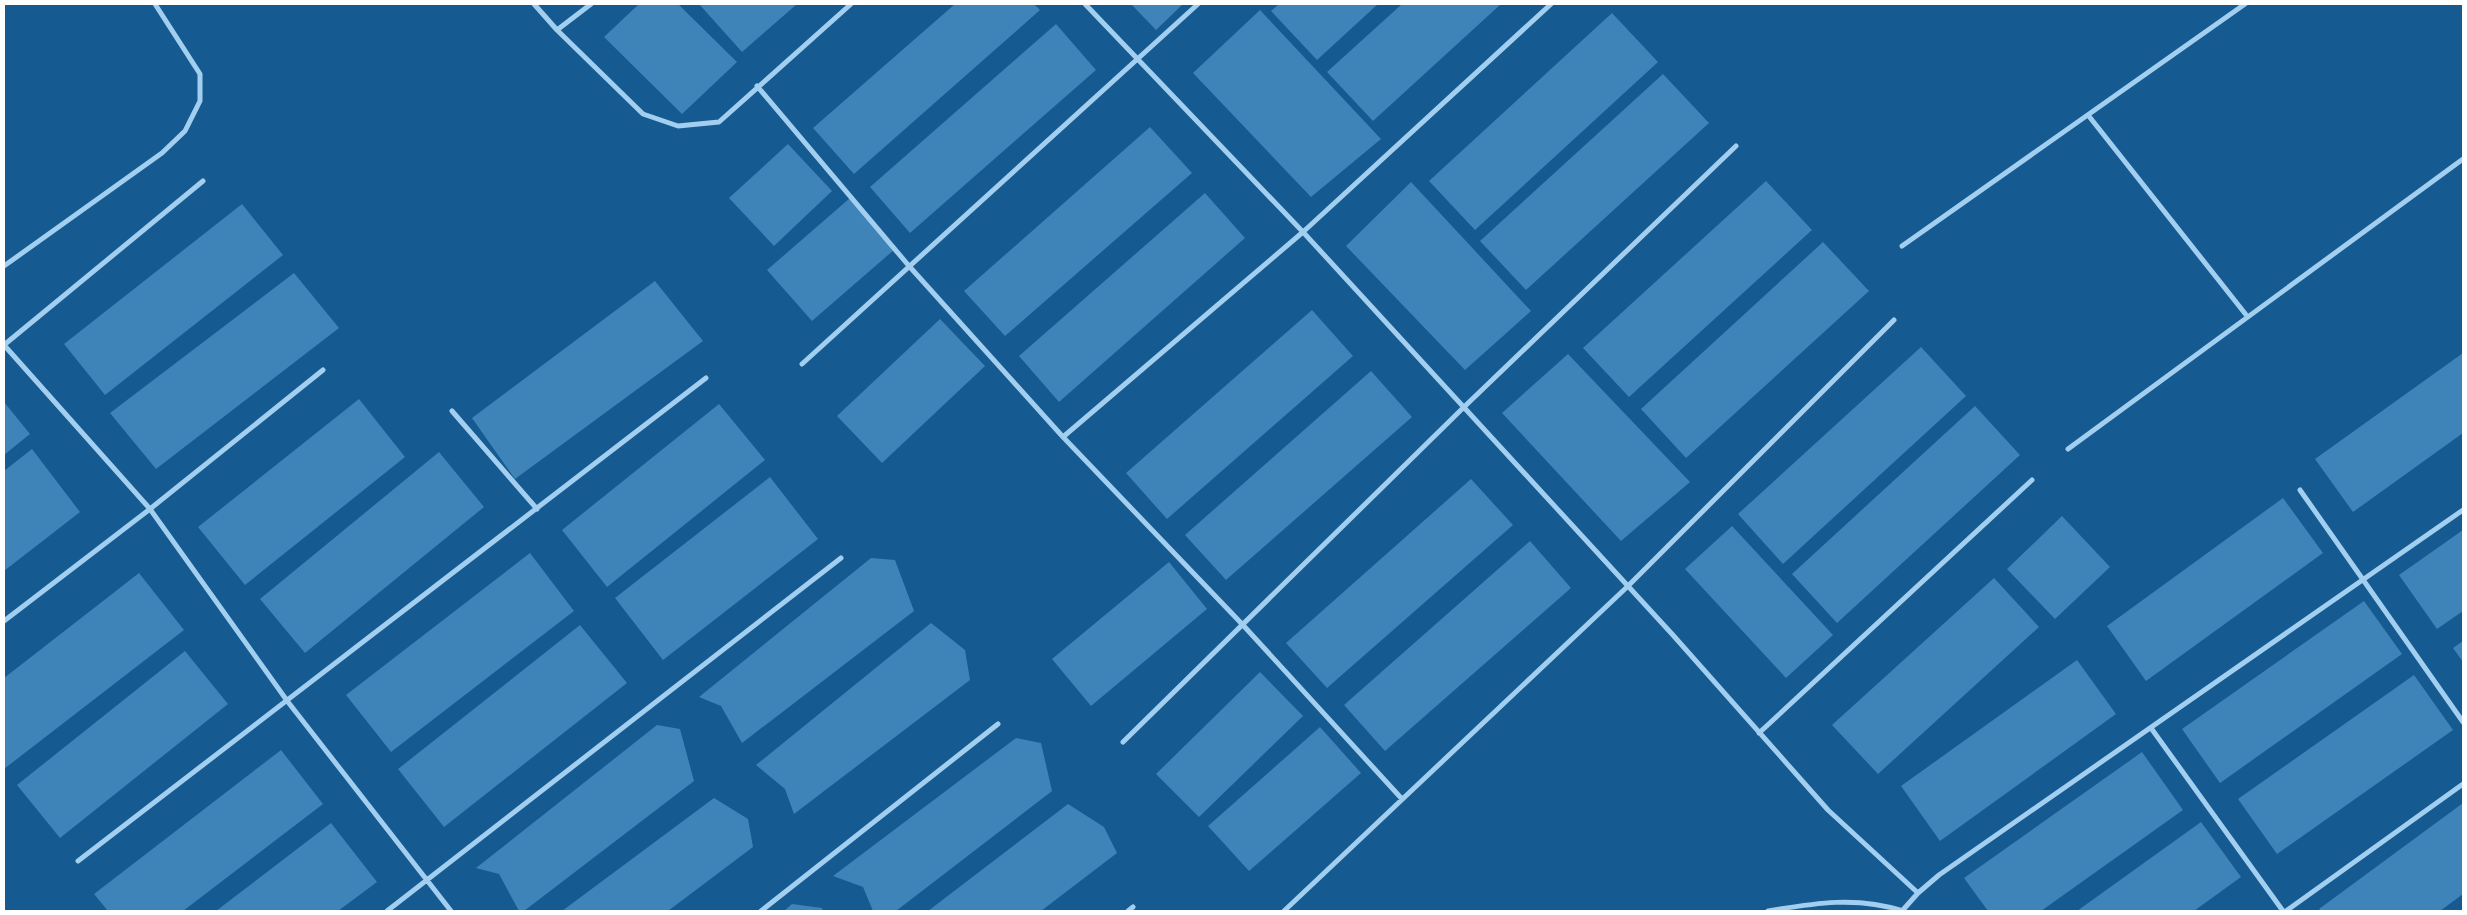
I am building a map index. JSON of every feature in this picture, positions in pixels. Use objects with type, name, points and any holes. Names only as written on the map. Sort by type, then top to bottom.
[{"type":"street","points":[[4,266],[162,153],[185,131],[200,101],[200,74],[155,4]]},
{"type":"street","points":[[534,4],[557,30],[643,114],[678,126],[719,122],[757,86],[851,4]]},
{"type":"street","points":[[557,30],[591,4]]},
{"type":"street","points":[[1085,4],[1303,232],[1628,586],[1828,810],[1918,892]]},
{"type":"street","points":[[802,364],[1137,57],[1198,4]]},
{"type":"street","points":[[1064,437],[1303,232],[1551,4]]},
{"type":"street","points":[[1902,246],[2245,4]]},
{"type":"street","points":[[757,86],[909,266],[1064,437],[1242,624],[1402,799]]},
{"type":"street","points":[[2088,115],[2248,316]]},
{"type":"street","points":[[1123,742],[1463,408],[1736,146]]},
{"type":"street","points":[[2068,449],[2463,159]]},
{"type":"street","points":[[203,181],[4,345],[150,508],[288,702],[451,911]]},
{"type":"street","points":[[1284,911],[1628,586],[1894,320]]},
{"type":"street","points":[[4,620],[150,508],[323,370]]},
{"type":"street","points":[[78,861],[288,702],[706,378]]},
{"type":"street","points":[[452,412],[537,509]]},
{"type":"street","points":[[1759,733],[2032,480]]},
{"type":"street","points":[[2300,490],[2463,722]]},
{"type":"street","points":[[1768,911],[1813,903],[1873,902],[1903,911],[1918,892],[1939,875],[2463,510]]},
{"type":"street","points":[[387,911],[841,558]]},
{"type":"street","points":[[761,911],[998,724]]},
{"type":"street","points":[[2150,728],[2284,911],[2463,784]]},
{"type":"street","points":[[1128,911],[1133,907]]},
{"type":"building","points":[[639,4],[678,4],[737,62],[682,114],[604,37]]},
{"type":"building","points":[[699,4],[797,4],[742,52]]},
{"type":"building","points":[[955,4],[1034,4],[1040,10],[854,174],[813,128]]},
{"type":"building","points":[[1131,4],[1183,4],[1156,30]]},
{"type":"building","points":[[1279,4],[1378,4],[1317,60],[1271,11]]},
{"type":"building","points":[[1402,4],[1501,4],[1373,121],[1327,72]]},
{"type":"building","points":[[1260,10],[1381,139],[1311,197],[1193,73]]},
{"type":"building","points":[[1612,13],[1658,62],[1475,230],[1429,181]]},
{"type":"building","points":[[1056,24],[1096,70],[910,233],[870,187]]},
{"type":"building","points":[[1663,74],[1709,123],[1526,290],[1480,241]]},
{"type":"building","points":[[1150,127],[1192,173],[1005,336],[964,291]]},
{"type":"building","points":[[788,144],[832,191],[774,246],[729,198]]},
{"type":"building","points":[[1766,181],[1812,230],[1629,397],[1583,348]]},
{"type":"building","points":[[1411,182],[1531,311],[1465,370],[1346,246]]},
{"type":"building","points":[[1205,193],[1245,238],[1059,402],[1019,356]]},
{"type":"building","points":[[850,198],[895,249],[812,321],[767,270]]},
{"type":"building","points":[[242,204],[283,255],[105,395],[64,344]]},
{"type":"building","points":[[1823,242],[1869,291],[1686,458],[1641,409]]},
{"type":"building","points":[[294,273],[339,328],[156,469],[110,413]]},
{"type":"building","points":[[655,281],[703,341],[515,479],[472,418]]},
{"type":"building","points":[[1312,310],[1353,356],[1167,519],[1126,473]]},
{"type":"building","points":[[940,319],[985,366],[882,463],[837,416]]},
{"type":"building","points":[[1921,347],[1966,396],[1783,564],[1738,514]]},
{"type":"building","points":[[2463,353],[2463,433],[2353,512],[2315,459]]},
{"type":"building","points":[[1568,354],[1690,482],[1621,541],[1502,413]]},
{"type":"building","points":[[1371,371],[1412,417],[1226,580],[1185,535]]},
{"type":"building","points":[[359,399],[405,457],[245,585],[198,527]]},
{"type":"building","points":[[4,402],[30,434],[4,455]]},
{"type":"building","points":[[719,404],[765,460],[607,587],[562,530]]},
{"type":"building","points":[[1975,406],[2020,455],[1837,623],[1792,574]]},
{"type":"building","points":[[32,449],[80,512],[4,571],[4,471]]},
{"type":"building","points":[[439,452],[484,507],[305,653],[260,599]]},
{"type":"building","points":[[770,477],[818,539],[663,660],[615,598]]},
{"type":"building","points":[[1471,479],[1513,525],[1327,688],[1286,643]]},
{"type":"building","points":[[2283,498],[2323,553],[2146,681],[2107,626]]},
{"type":"building","points":[[2062,516],[2110,567],[2055,619],[2007,569]]},
{"type":"building","points":[[1732,526],[1833,635],[1786,678],[1685,569]]},
{"type":"building","points":[[2463,530],[2463,611],[2437,629],[2399,575]]},
{"type":"building","points":[[1530,541],[1571,588],[1385,751],[1344,705]]},
{"type":"building","points":[[530,553],[574,611],[391,752],[346,695]]},
{"type":"building","points":[[871,558],[895,560],[914,611],[742,743],[721,706],[699,697]]},
{"type":"building","points":[[1169,562],[1207,609],[1091,706],[1052,659]]},
{"type":"building","points":[[139,573],[184,630],[4,769],[4,678]]},
{"type":"building","points":[[1994,578],[2039,627],[1878,774],[1832,725]]},
{"type":"building","points":[[2364,601],[2402,654],[2220,783],[2182,729]]},
{"type":"building","points":[[931,623],[965,650],[970,680],[794,814],[785,789],[756,765]]},
{"type":"building","points":[[580,625],[627,683],[444,827],[398,769]]},
{"type":"building","points":[[2463,641],[2463,662],[2453,648]]},
{"type":"building","points":[[185,651],[228,704],[60,838],[17,785]]},
{"type":"building","points":[[2077,660],[2116,714],[1940,841],[1901,786]]},
{"type":"building","points":[[1260,672],[1303,716],[1199,817],[1156,774]]},
{"type":"building","points":[[2414,675],[2453,730],[2277,854],[2238,799]]},
{"type":"building","points":[[657,725],[680,729],[694,781],[524,911],[519,911],[499,874],[476,868]]},
{"type":"building","points":[[1320,727],[1361,773],[1249,871],[1208,826]]},
{"type":"building","points":[[1016,738],[1041,743],[1052,791],[896,911],[873,911],[863,887],[833,876]]},
{"type":"building","points":[[281,750],[323,804],[183,911],[108,911],[94,894]]},
{"type":"building","points":[[2142,752],[2183,810],[2041,911],[1988,911],[1964,878]]},
{"type":"building","points":[[714,798],[748,819],[753,847],[668,911],[562,911]]},
{"type":"building","points":[[2463,803],[2463,894],[2440,911],[2321,911],[2319,909]]},
{"type":"building","points":[[1068,804],[1104,827],[1117,853],[1041,911],[928,911]]},
{"type":"building","points":[[2201,822],[2241,877],[2194,911],[2077,911]]},
{"type":"building","points":[[331,823],[377,882],[338,911],[216,911]]},
{"type":"building","points":[[792,904],[822,908],[823,911],[784,911]]}]
